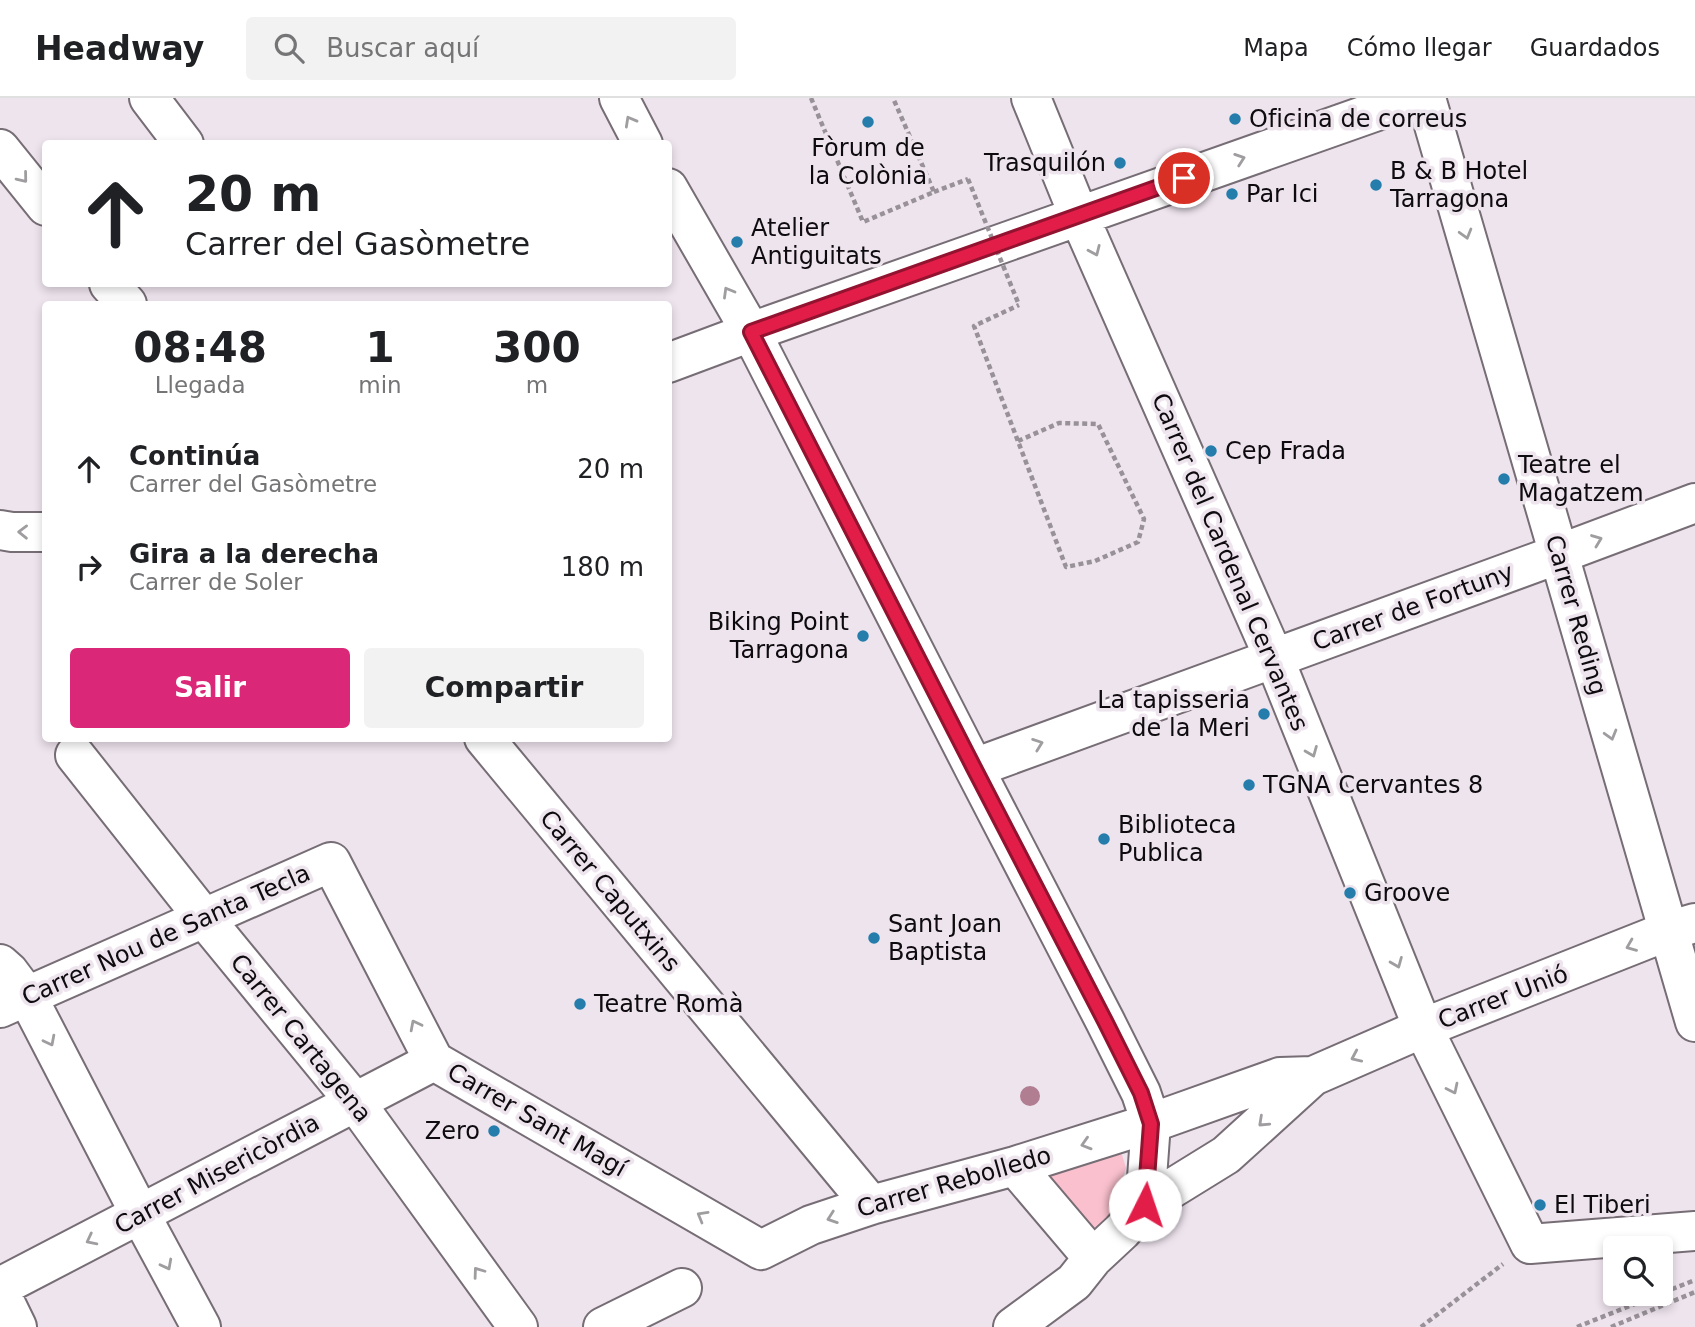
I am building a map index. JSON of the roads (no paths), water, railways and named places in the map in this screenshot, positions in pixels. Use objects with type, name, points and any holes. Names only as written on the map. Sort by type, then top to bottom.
[{"type":"street","points":[[149,98],[181,140]]},
{"type":"street","points":[[619,98],[641,140]]},
{"type":"street","name":"Carrer del Cardenal Cervantes","points":[[1031,98],[1079,216],[1274,658],[1423,1028],[1530,1244],[1695,1231]]},
{"type":"street","points":[[672,362],[1414,98]]},
{"type":"street","name":"Carrer Reding","points":[[1426,98],[1559,554],[1681,927],[1695,1022]]},
{"type":"street","points":[[0,149],[42,201]]},
{"type":"street","points":[[672,195],[751,332],[1105,1021],[1146,1108],[1145,1205]]},
{"type":"street","points":[[112,287],[124,301]]},
{"type":"street","name":"Carrer de Fortuny","points":[[974,768],[1695,503]]},
{"type":"street","points":[[0,530],[42,532]]},
{"type":"street","name":"Carrer Caputxins","points":[[487,742],[871,1205]]},
{"type":"street","name":"Carrer Cartagena","points":[[75,755],[355,1102],[519,1327]]},
{"type":"street","name":"Carrer Nou de Santa Tecla","points":[[14,1002],[331,862]]},
{"type":"street","name":"Carrer Sant Magí","points":[[331,862],[434,1061],[761,1250]]},
{"type":"street","name":"Carrer Unió","points":[[1013,1327],[1074,1282],[1093,1258],[1145,1205],[1226,1155],[1313,1076],[1423,1028],[1681,927]]},
{"type":"street","points":[[0,964],[9,972],[14,1002],[140,1214],[201,1327]]},
{"type":"street","name":"Carrer Misericòrdia","points":[[0,1289],[434,1061]]},
{"type":"street","name":"Carrer Unió","points":[[1146,1108],[1280,1077],[1313,1076]]},
{"type":"street","name":"Carrer Rebolledo","points":[[761,1250],[811,1225],[871,1205],[1015,1166],[1146,1108]]},
{"type":"street","points":[[1015,1166],[1093,1258]]},
{"type":"street","points":[[603,1327],[682,1288]]},
{"type":"street","points":[[0,1289],[17,1327]]},
{"type":"place","name":"Oficina de correus","points":[[1235,119]]},
{"type":"place","name":"Fòrum de la Colònia","points":[[868,122]]},
{"type":"place","name":"Trasquilón","points":[[1120,163]]},
{"type":"place","name":"B & B Hotel Tarragona","points":[[1376,185]]},
{"type":"place","name":"Par Ici","points":[[1232,194]]},
{"type":"place","name":"Atelier Antiguitats","points":[[737,242]]},
{"type":"place","name":"Cep Frada","points":[[1211,451]]},
{"type":"place","name":"Teatre el Magatzem","points":[[1504,479]]},
{"type":"place","name":"Biking Point Tarragona","points":[[863,636]]},
{"type":"place","name":"La tapisseria de la Meri","points":[[1264,714]]},
{"type":"place","name":"TGNA Cervantes 8","points":[[1249,785]]},
{"type":"place","name":"Biblioteca Publica","points":[[1104,839]]},
{"type":"place","name":"Groove","points":[[1350,893]]},
{"type":"place","name":"Sant Joan Baptista","points":[[874,938]]},
{"type":"place","name":"Teatre Romà","points":[[580,1004]]},
{"type":"place","name":"Zero","points":[[494,1131]]},
{"type":"place","name":"El Tiberi","points":[[1540,1205]]}]
